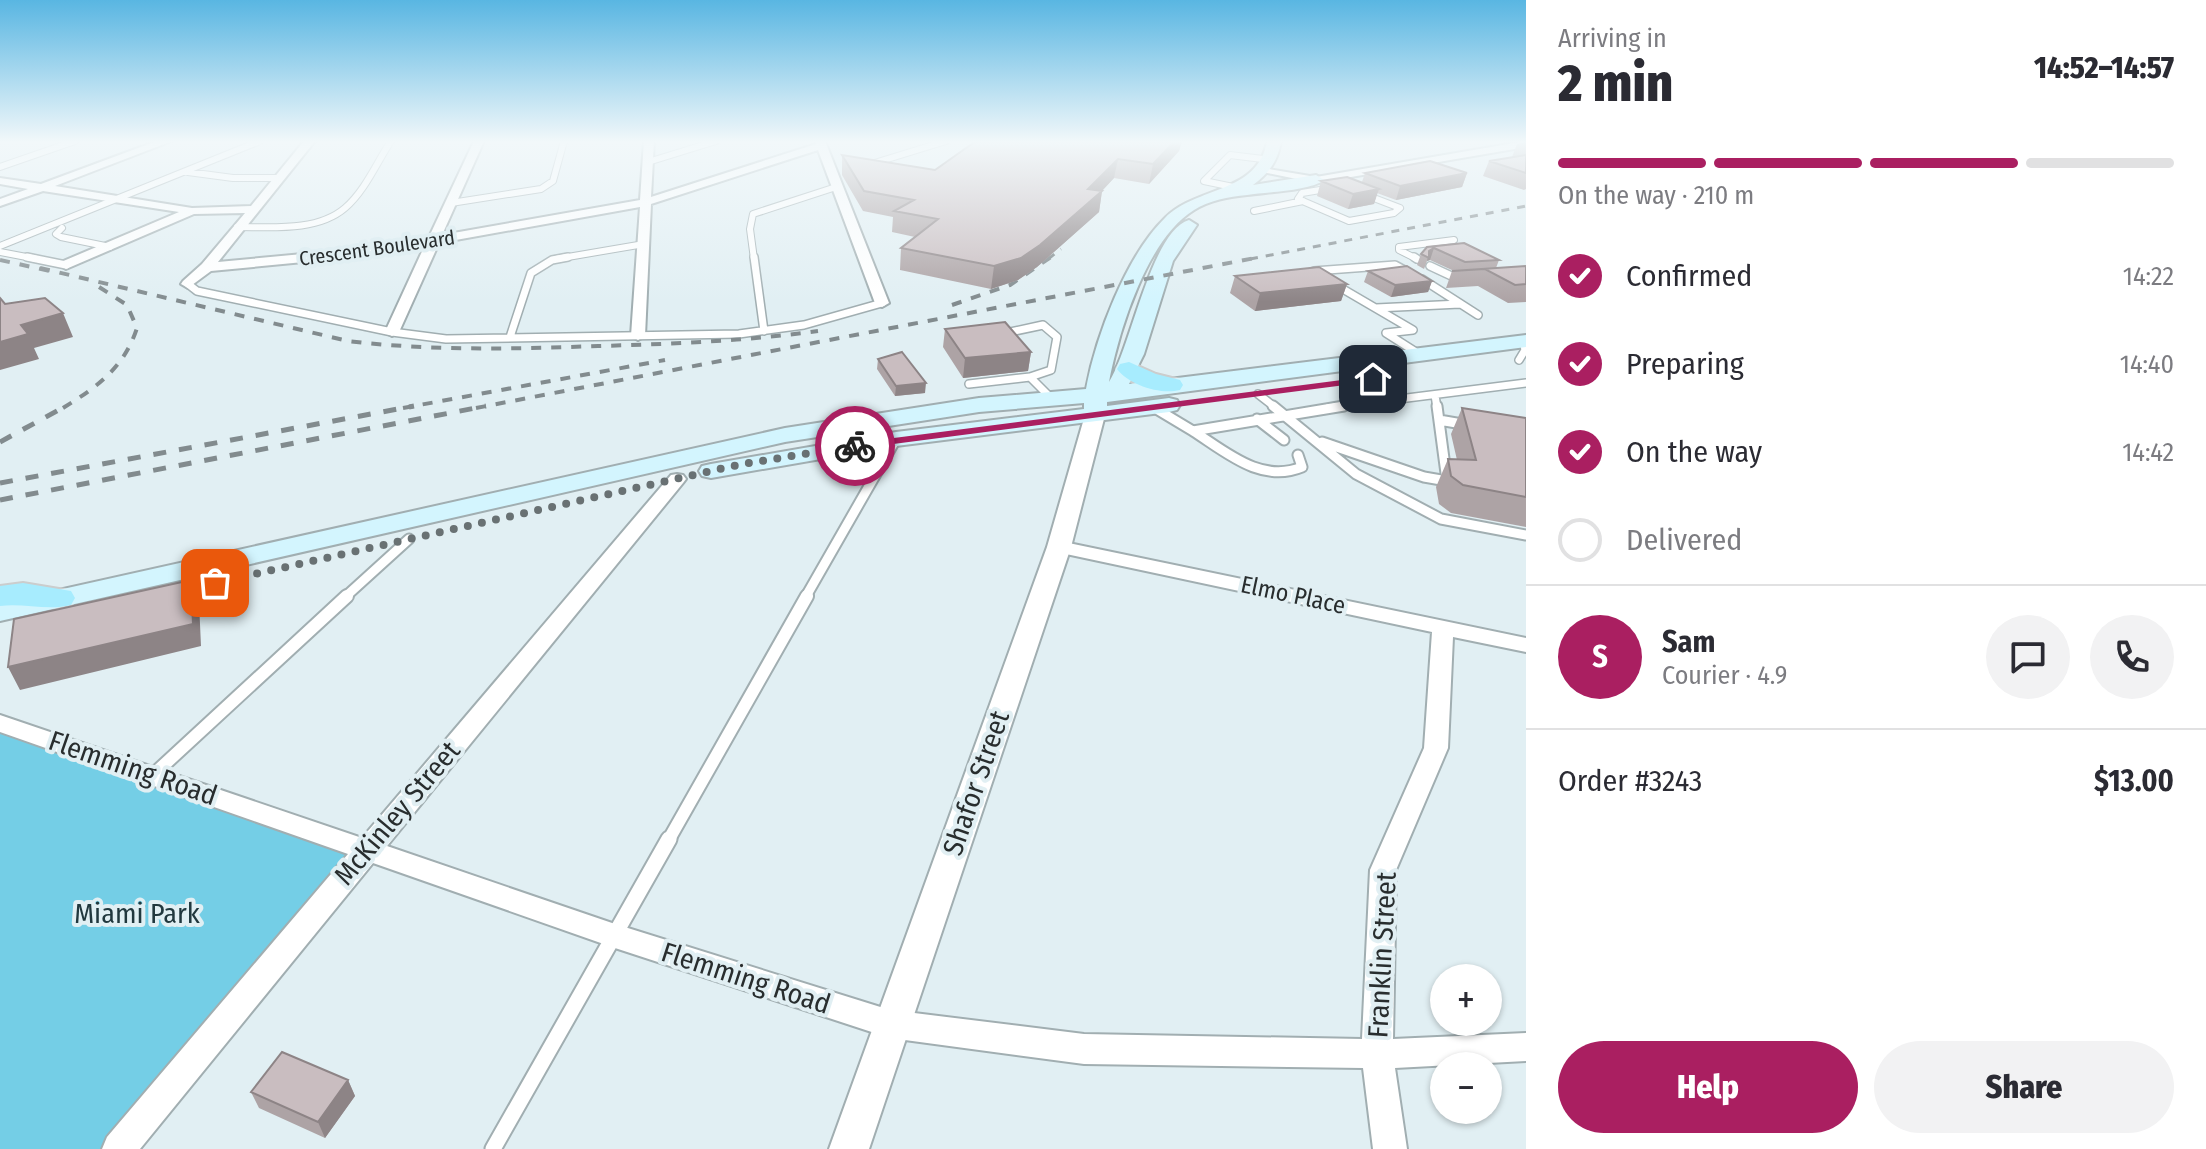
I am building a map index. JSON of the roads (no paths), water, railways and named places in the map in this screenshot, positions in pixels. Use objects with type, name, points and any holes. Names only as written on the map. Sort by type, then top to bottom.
[{"type":"main road","name":"Shafor Street","points":[[1101,401],[1111,339],[1141,260],[1161,229],[1188,209],[1223,195]]},
{"type":"main road","name":"Shafor Street","points":[[1101,401],[1129,369],[1166,256],[1174,242],[1192,221],[1233,195]]},
{"type":"main road","points":[[0,631],[742,464],[896,439],[1171,385],[1419,354],[1523,350]]},
{"type":"main road","points":[[0,612],[785,435],[937,411],[1052,399],[1153,407],[1258,394],[1523,350]]},
{"type":"main road","points":[[1129,369],[1148,380],[1171,385]]},
{"type":"main road","points":[[0,596],[23,593],[59,598]]},
{"type":"street","points":[[0,203],[22,195]]},
{"type":"street","points":[[81,195],[192,211],[251,209]]},
{"type":"street","points":[[188,284],[207,267],[264,195]]},
{"type":"street","points":[[392,332],[455,195]]},
{"type":"street","points":[[638,336],[646,195]]},
{"type":"street","name":"Crescent Boulevard","points":[[207,267],[366,252],[433,242],[646,202],[668,195]]},
{"type":"street","points":[[839,195],[882,303]]},
{"type":"street","points":[[66,265],[192,211]]},
{"type":"street","name":"Shafor Street","points":[[849,1149],[890,1024],[1059,547],[1101,401]]},
{"type":"street","name":"McKinley Street","points":[[119,1149],[677,479]]},
{"type":"street","name":"Elmo Place","points":[[1059,547],[1526,645]]},
{"type":"street","name":"Franklin Street","points":[[1390,1149],[1377,1054],[1383,870],[1436,748],[1443,627]]},
{"type":"street","name":"Flemming Road","points":[[0,723],[615,936],[890,1024],[1084,1049],[1377,1054],[1526,1047]]},
{"type":"lane","points":[[0,246],[129,195]]},
{"type":"lane","points":[[237,227],[290,225],[324,219],[345,208],[354,195]]},
{"type":"lane","points":[[451,203],[505,195]]},
{"type":"lane","points":[[764,331],[750,229],[753,214],[813,195]]},
{"type":"lane","points":[[1301,195],[1298,199],[1349,221],[1394,213],[1400,208],[1366,195]]},
{"type":"lane","points":[[1254,211],[1303,201]]},
{"type":"lane","points":[[62,228],[56,234],[61,237],[110,247]]},
{"type":"lane","points":[[1417,259],[1399,250],[1399,247],[1454,240]]},
{"type":"lane","points":[[510,337],[531,273],[552,260],[644,244]]},
{"type":"lane","points":[[0,252],[66,265]]},
{"type":"lane","points":[[1419,354],[1386,333],[1413,330],[1312,271],[1395,265],[1478,315]]},
{"type":"lane","points":[[1430,266],[1460,280]]},
{"type":"lane","points":[[1428,283],[1475,279]]},
{"type":"lane","points":[[188,284],[197,291],[392,332],[446,339],[764,331],[817,322],[882,303]]},
{"type":"lane","points":[[1374,308],[1461,304]]},
{"type":"lane","points":[[969,384],[1030,377],[1051,370],[1057,337],[1043,325],[997,334]]},
{"type":"lane","points":[[1030,377],[1052,399]]},
{"type":"lane","points":[[1193,431],[1284,414],[1526,383]]},
{"type":"lane","points":[[1258,394],[1356,474],[1441,519],[1526,535]]},
{"type":"lane","points":[[1316,440],[1424,477],[1447,481],[1435,395]]},
{"type":"lane","points":[[1153,407],[1256,468],[1277,474],[1292,473],[1302,467],[1298,455]]},
{"type":"lane","points":[[1257,419],[1284,440]]},
{"type":"lane","points":[[1439,420],[1478,427]]},
{"type":"lane","points":[[493,1149],[896,439]]},
{"type":"lane","points":[[153,775],[409,539]]},
{"type":"railway","points":[[1250,259],[1526,206]]},
{"type":"railway","points":[[1048,259],[1061,249]]},
{"type":"railway","points":[[952,305],[1010,285],[1051,257]]},
{"type":"railway","points":[[476,408],[1260,257]]},
{"type":"railway","points":[[0,260],[50,271]]},
{"type":"railway","points":[[40,268],[348,341],[379,344],[473,348],[567,347],[708,342],[818,331]]},
{"type":"railway","points":[[66,406],[108,375],[125,354],[137,328],[127,305],[96,285]]},
{"type":"railway","points":[[403,408],[665,360]]},
{"type":"railway","points":[[0,442],[66,406]]},
{"type":"railway","points":[[0,483],[414,406]]},
{"type":"railway","points":[[0,500],[486,406]]},
{"type":"park label","name":"Miami Park","points":[[137,913]]}]
